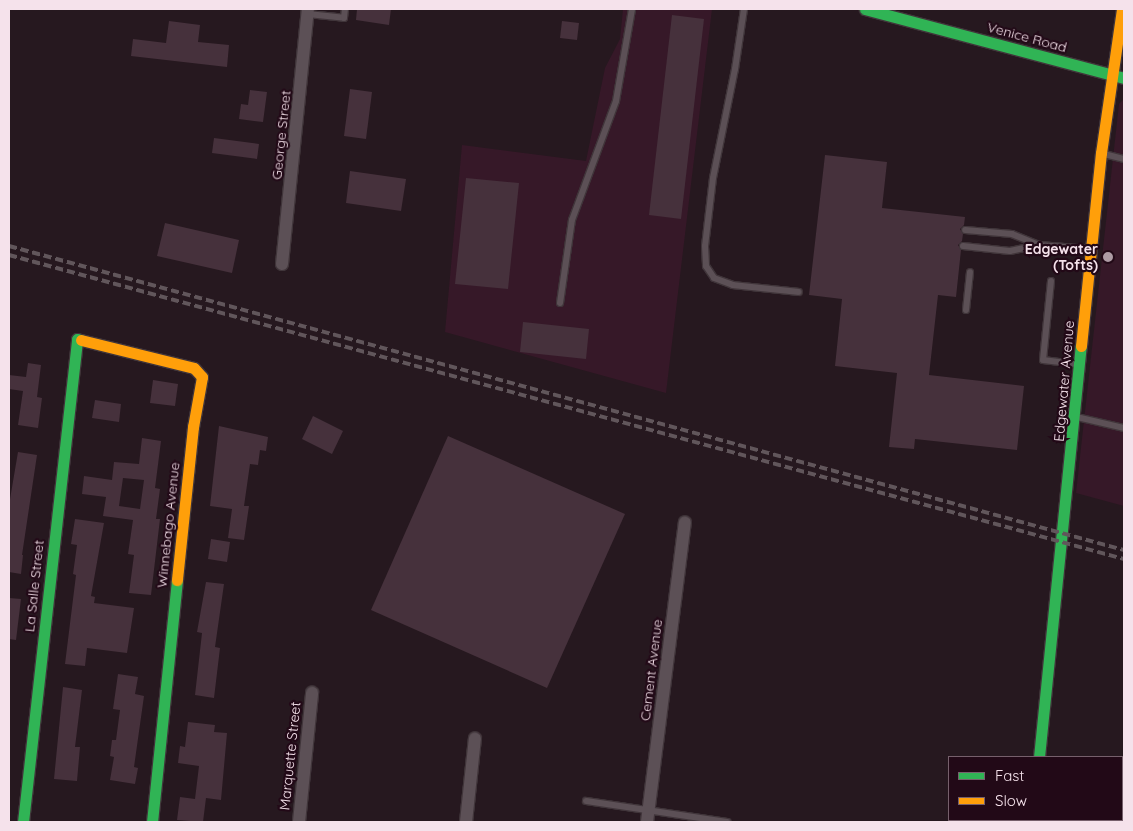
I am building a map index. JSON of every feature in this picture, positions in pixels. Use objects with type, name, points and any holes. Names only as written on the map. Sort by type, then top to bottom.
[{"type":"street","name":"Venice Road","points":[[865,9],[1124,78]]},
{"type":"street","name":"Edgewater Avenue","points":[[1039,756],[1076,417],[1101,153],[1122,9]]},
{"type":"street","name":"George Street","points":[[282,264],[308,11]]},
{"type":"street","name":"Winnebago Avenue","points":[[74,352],[78,339],[194,368],[202,377],[192,437],[152,822]]},
{"type":"street","name":"La Salle Street","points":[[22,822],[74,352]]},
{"type":"street","name":"Cement Avenue","points":[[647,822],[685,522]]},
{"type":"street","name":"Marquette Street","points":[[298,822],[312,693]]},
{"type":"street","points":[[466,822],[475,738]]},
{"type":"lane","points":[[308,11],[344,18],[345,9]]},
{"type":"lane","points":[[560,303],[572,220],[616,101],[632,9]]},
{"type":"lane","points":[[744,9],[735,69],[713,178],[705,246],[706,266],[714,278],[733,285],[799,292]]},
{"type":"lane","points":[[902,9],[908,20]]},
{"type":"lane","points":[[1101,153],[1124,159]]},
{"type":"lane","points":[[965,230],[1012,234],[1039,245]]},
{"type":"lane","points":[[963,246],[1010,251],[1039,245],[1091,249]]},
{"type":"lane","points":[[966,310],[970,272]]},
{"type":"lane","points":[[1052,281],[1043,360],[1081,364]]},
{"type":"lane","points":[[1076,417],[1124,427]]},
{"type":"lane","points":[[586,801],[727,822]]},
{"type":"shaded area","points":[[623,9],[712,9],[666,393],[445,332],[462,145],[586,161],[605,68],[620,39]]},
{"type":"shaded area","points":[[1124,99],[1124,506],[1076,493],[1119,104]]},
{"type":"building","points":[[357,9],[391,9],[389,25],[356,20]]},
{"type":"building","points":[[672,15],[704,19],[681,219],[649,215]]},
{"type":"building","points":[[169,21],[200,25],[198,42],[229,45],[227,67],[131,56],[133,39],[166,43]]},
{"type":"building","points":[[562,21],[579,23],[577,40],[560,38]]},
{"type":"building","points":[[350,89],[372,92],[366,139],[344,136]]},
{"type":"building","points":[[250,90],[267,92],[263,122],[239,119],[241,104],[248,105]]},
{"type":"building","points":[[214,138],[259,144],[257,159],[212,153]]},
{"type":"building","points":[[825,155],[887,162],[882,208],[965,217],[964,225],[960,229],[963,234],[962,241],[958,245],[961,250],[956,297],[938,295],[929,375],[1024,386],[1017,450],[915,439],[914,449],[889,447],[897,373],[835,366],[842,299],[809,295]]},
{"type":"building","points":[[350,171],[406,179],[401,211],[346,203]]},
{"type":"building","points":[[466,178],[519,183],[508,289],[455,284]]},
{"type":"building","points":[[165,223],[239,240],[232,273],[157,256]]},
{"type":"building","points":[[523,322],[589,329],[586,359],[520,352]]},
{"type":"building","points":[[28,363],[41,365],[37,397],[42,398],[38,428],[18,425],[23,391],[9,389],[9,375],[26,377]]},
{"type":"building","points":[[153,380],[178,384],[175,406],[150,403]]},
{"type":"building","points":[[95,400],[121,404],[119,422],[92,418]]},
{"type":"building","points":[[313,416],[343,431],[332,454],[302,439]]},
{"type":"building","points":[[219,426],[268,437],[266,451],[260,450],[258,465],[250,464],[244,506],[249,506],[244,540],[228,538],[232,509],[210,506]]},
{"type":"building","points":[[448,436],[625,514],[547,688],[371,610]]},
{"type":"building","points":[[142,438],[161,441],[155,488],[160,489],[156,519],[160,519],[151,595],[129,593],[134,555],[128,554],[133,520],[103,516],[106,497],[82,494],[84,476],[112,480],[114,462],[139,464]],"holes":[[[123,478],[144,480],[140,509],[119,506]]]},
{"type":"building","points":[[18,452],[37,455],[22,555],[21,574],[9,572],[9,505]]},
{"type":"building","points":[[75,519],[104,523],[91,596],[95,597],[94,603],[134,608],[127,653],[87,648],[85,666],[65,664],[76,575],[73,574],[77,545],[71,544]]},
{"type":"building","points":[[211,539],[230,542],[227,562],[208,559]]},
{"type":"building","points":[[206,582],[224,584],[215,647],[220,648],[214,698],[195,695],[202,633],[197,632]]},
{"type":"building","points":[[9,598],[21,599],[16,640],[9,639]]},
{"type":"building","points":[[118,674],[138,677],[135,694],[144,696],[134,767],[138,768],[135,784],[110,780],[114,757],[110,756],[112,740],[116,740],[120,710],[113,709]]},
{"type":"building","points":[[63,687],[82,690],[75,747],[80,747],[77,781],[54,779]]},
{"type":"building","points":[[188,722],[215,725],[214,732],[227,733],[221,800],[206,798],[203,822],[177,820],[180,797],[195,799],[199,766],[178,763],[180,746],[185,747]]},
{"type":"railway","points":[[9,246],[1124,550]]},
{"type":"railway","points":[[9,255],[1124,559]]},
{"type":"traffic: fast","points":[[865,9],[1124,78]]},
{"type":"traffic: fast","points":[[23,822],[77,339],[81,340]]},
{"type":"traffic: fast","points":[[1039,756],[1081,346]]},
{"type":"traffic: fast","points":[[152,822],[177,580]]},
{"type":"traffic: slow","points":[[1081,346],[1101,153],[1122,9]]},
{"type":"traffic: slow","points":[[81,340],[194,368],[202,377],[193,427],[177,580]]},
{"type":"place","name":"Edgewater (Tofts)","points":[[1108,257]]}]
